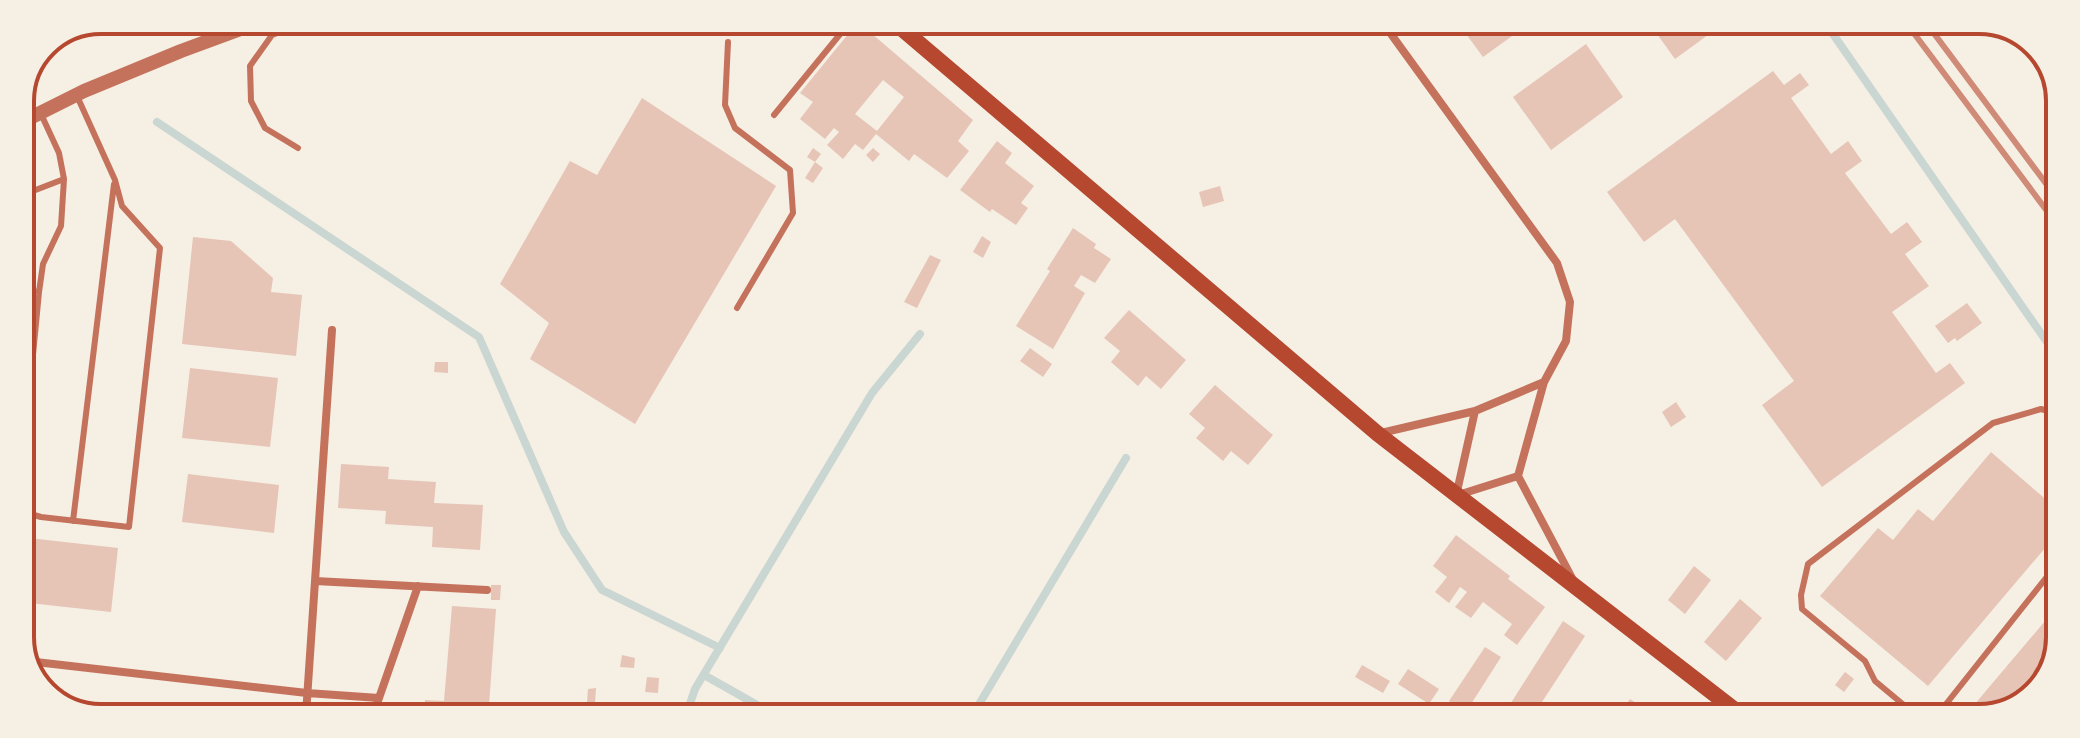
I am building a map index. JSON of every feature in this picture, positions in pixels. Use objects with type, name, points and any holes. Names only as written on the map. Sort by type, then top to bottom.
[{"type":"main road","points":[[908,34],[1378,434],[1727,704]]},
{"type":"street","points":[[34,117],[181,51],[227,34]]},
{"type":"street","points":[[1391,34],[1557,263],[1570,302],[1566,341],[1544,382],[1518,476],[1576,586]]},
{"type":"street","points":[[306,704],[332,330]]},
{"type":"street","points":[[1378,434],[1475,411],[1544,382]]},
{"type":"street","points":[[1456,496],[1475,411]]},
{"type":"street","points":[[1456,496],[1518,476]]},
{"type":"street","points":[[315,581],[487,590]]},
{"type":"street","points":[[377,704],[418,586]]},
{"type":"street","points":[[40,662],[307,693],[379,698]]},
{"type":"lane","points":[[275,34],[250,66],[251,101],[265,128],[298,148]]},
{"type":"lane","points":[[774,115],[840,34]]},
{"type":"lane","points":[[728,42],[725,105],[735,128],[790,170],[793,213],[737,308]]},
{"type":"lane","points":[[34,515],[129,527],[160,248],[122,206],[115,180],[77,96]]},
{"type":"lane","points":[[34,344],[43,264],[61,226],[64,179],[59,153],[41,114]]},
{"type":"lane","points":[[34,191],[64,179]]},
{"type":"lane","points":[[73,521],[115,180]]},
{"type":"lane","points":[[34,292],[39,292]]},
{"type":"lane","points":[[1903,704],[1875,681],[1865,661],[1802,609],[1801,595],[1808,564],[1993,423],[2041,409],[2046,410]]},
{"type":"lane","points":[[1946,704],[2046,578]]},
{"type":"building","points":[[848,34],[872,34],[973,120],[958,141],[969,151],[947,178],[914,154],[909,161],[876,134],[863,150],[855,144],[843,159],[827,145],[839,132],[834,128],[825,139],[800,119],[813,102],[800,93]],"holes":[[[883,80],[904,97],[877,131],[855,114]]]},
{"type":"building","points":[[1466,34],[1515,34],[1483,57]]},
{"type":"building","points":[[1657,34],[1709,34],[1675,59]]},
{"type":"building","points":[[1586,44],[1623,97],[1551,150],[1513,97]]},
{"type":"building","points":[[1773,71],[1784,85],[1800,73],[1809,85],[1791,98],[1831,154],[1848,141],[1862,161],[1845,173],[1891,234],[1907,222],[1922,242],[1905,254],[1929,286],[1892,312],[1936,373],[1950,363],[1965,383],[1822,487],[1762,405],[1794,381],[1675,219],[1644,242],[1607,192]]},
{"type":"building","points":[[642,98],[776,186],[635,424],[530,359],[549,323],[500,284],[570,161],[597,175]]},
{"type":"building","points":[[997,141],[1012,153],[1005,163],[1034,186],[1021,203],[1028,208],[1016,225],[992,209],[990,212],[960,190]]},
{"type":"building","points":[[813,148],[821,154],[815,162],[807,157]]},
{"type":"building","points":[[873,148],[880,154],[873,162],[866,155]]},
{"type":"building","points":[[815,162],[823,168],[813,183],[805,178]]},
{"type":"building","points":[[1220,186],[1224,201],[1203,207],[1199,192]]},
{"type":"building","points":[[1073,228],[1111,259],[1095,283],[1081,275],[1074,286],[1085,293],[1053,349],[1016,326]]},
{"type":"building","points":[[982,236],[991,242],[983,258],[973,252]]},
{"type":"building","points":[[193,237],[231,241],[273,278],[271,292],[302,295],[296,356],[182,344]]},
{"type":"building","points":[[930,255],[941,260],[917,308],[904,302]]},
{"type":"building","points":[[1967,303],[1982,323],[1957,341],[1955,338],[1948,343],[1935,326]]},
{"type":"building","points":[[1129,310],[1186,360],[1161,389],[1146,376],[1138,386],[1111,362],[1120,351],[1104,338]]},
{"type":"building","points":[[1030,348],[1052,364],[1043,377],[1020,361]]},
{"type":"building","points":[[435,362],[448,362],[448,373],[434,372]]},
{"type":"building","points":[[190,368],[278,378],[270,447],[182,438]]},
{"type":"building","points":[[1215,385],[1273,435],[1248,465],[1231,451],[1223,461],[1196,438],[1205,428],[1189,414]]},
{"type":"building","points":[[1676,402],[1686,417],[1671,427],[1662,412]]},
{"type":"building","points":[[1991,452],[2046,500],[2046,547],[1928,686],[1820,596],[1878,528],[1893,540],[1918,509],[1933,521]]},
{"type":"building","points":[[341,464],[389,467],[388,479],[436,482],[434,503],[483,505],[480,550],[432,547],[433,527],[385,524],[386,511],[338,508]]},
{"type":"building","points":[[188,474],[279,485],[274,533],[182,522]]},
{"type":"building","points":[[1456,535],[1545,607],[1517,645],[1504,635],[1512,624],[1483,602],[1471,618],[1455,607],[1467,592],[1460,587],[1449,603],[1435,592],[1447,577],[1433,566]]},
{"type":"building","points":[[34,539],[118,548],[111,612],[34,604]]},
{"type":"building","points":[[1694,566],[1711,580],[1685,614],[1668,600]]},
{"type":"building","points":[[491,585],[501,585],[500,600],[491,600]]},
{"type":"building","points":[[1740,599],[1762,618],[1726,661],[1704,642]]},
{"type":"building","points":[[452,606],[496,609],[489,704],[425,704],[425,700],[444,701]]},
{"type":"building","points":[[2046,620],[2045,646],[2035,674],[2009,697],[1975,704]]},
{"type":"building","points":[[1563,621],[1585,636],[1542,702],[1545,704],[1510,704]]},
{"type":"building","points":[[1485,647],[1501,657],[1471,704],[1449,701]]},
{"type":"building","points":[[622,655],[635,658],[634,668],[620,667]]},
{"type":"building","points":[[1362,665],[1390,681],[1383,693],[1355,677]]},
{"type":"building","points":[[1408,669],[1439,689],[1429,704],[1398,684]]},
{"type":"building","points":[[1845,672],[1854,679],[1844,692],[1835,685]]},
{"type":"building","points":[[647,677],[659,678],[658,693],[645,692]]},
{"type":"building","points":[[596,688],[595,703],[587,702],[588,689]]},
{"type":"waterway","points":[[1833,34],[2046,341]]},
{"type":"waterway","points":[[157,122],[479,337],[564,532],[602,590],[720,648]]},
{"type":"waterway","points":[[690,704],[695,689],[872,393],[920,334]]},
{"type":"waterway","points":[[979,704],[1126,458]]},
{"type":"waterway","points":[[704,675],[755,704]]},
{"type":"railway","points":[[1914,34],[2046,210]]},
{"type":"railway","points":[[1934,34],[2046,184]]}]
